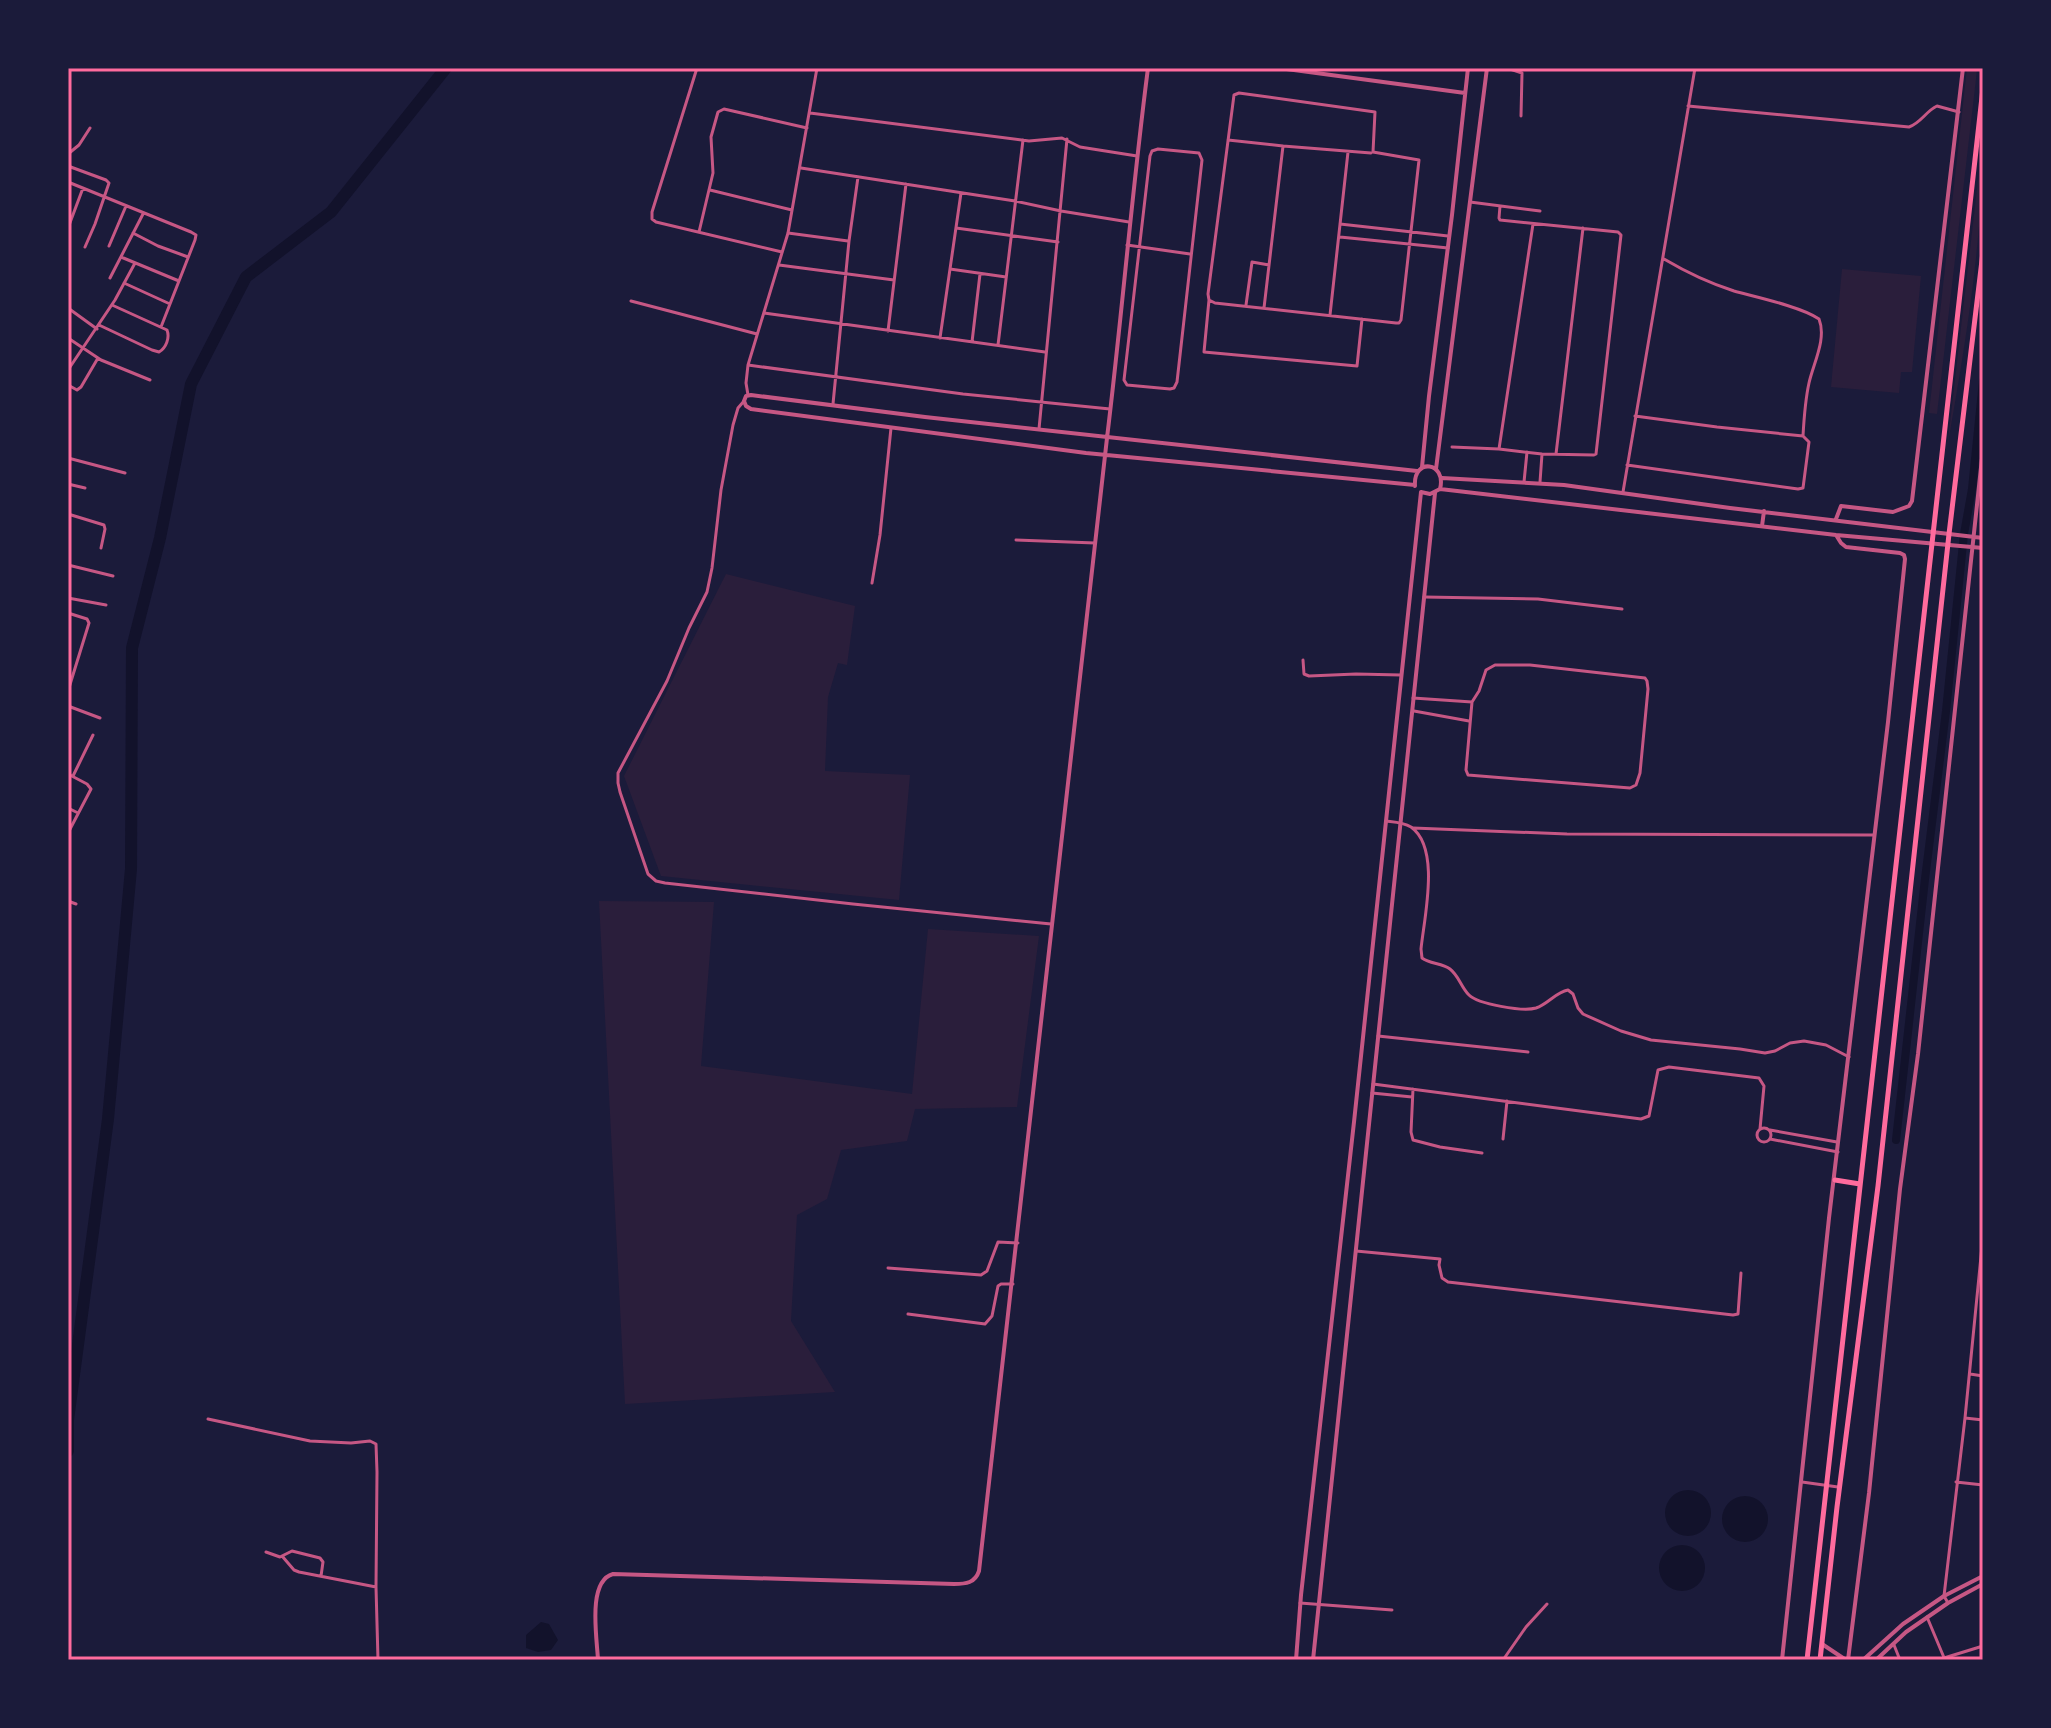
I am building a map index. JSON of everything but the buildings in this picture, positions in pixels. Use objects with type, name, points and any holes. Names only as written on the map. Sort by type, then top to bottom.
[{"type":"main road","points":[[1807,1660],[1983,88]]},
{"type":"main road","points":[[1820,1660],[1878,1186],[1983,252]]},
{"type":"main road","points":[[1835,1180],[1860,1184]]},
{"type":"street","points":[[697,68],[652,215],[656,222],[782,252]]},
{"type":"street","points":[[808,68],[817,69],[788,233],[748,365],[748,395],[738,408],[733,425],[707,592],[656,702],[618,773],[620,792],[648,874],[656,881],[1054,924]]},
{"type":"street","points":[[598,1660],[597,1592],[603,1579],[613,1574],[954,1584],[973,1581],[979,1571],[1148,68]]},
{"type":"street","points":[[1279,68],[1465,93]]},
{"type":"street","points":[[1415,485],[1420,469],[1468,68]]},
{"type":"street","points":[[1436,469],[1487,68]]},
{"type":"street","points":[[1507,68],[1522,73],[1521,116]]},
{"type":"street","points":[[1623,492],[1695,68]]},
{"type":"street","points":[[1836,519],[1841,506],[1893,512],[1909,506],[1912,501],[1963,68]]},
{"type":"street","points":[[1362,319],[1357,366],[1204,352],[1208,294],[1234,95],[1239,93],[1375,112],[1374,154]]},
{"type":"street","points":[[1688,106],[1909,127],[1918,123],[1934,107],[1959,112]]},
{"type":"street","points":[[699,232],[714,166],[711,133],[719,110],[807,128]]},
{"type":"street","points":[[810,113],[1023,140],[1067,139],[1080,147],[1137,156]]},
{"type":"street","points":[[68,154],[79,145],[90,128]]},
{"type":"street","points":[[1039,429],[1067,139]]},
{"type":"street","points":[[998,345],[1023,140]]},
{"type":"street","points":[[1209,300],[1397,323],[1400,321],[1412,231],[1419,160],[1228,140]]},
{"type":"street","points":[[1264,308],[1283,146]]},
{"type":"street","points":[[1158,149],[1199,153],[1202,160],[1192,255],[1175,386],[1166,389],[1125,384],[1151,153],[1158,149]]},
{"type":"street","points":[[1329,315],[1348,152]]},
{"type":"street","points":[[68,166],[108,181],[105,197],[85,247]]},
{"type":"street","points":[[799,168],[1129,222]]},
{"type":"street","points":[[833,405],[858,177]]},
{"type":"street","points":[[68,182],[194,233],[196,238],[161,327]]},
{"type":"street","points":[[888,331],[906,184]]},
{"type":"street","points":[[68,228],[83,188]]},
{"type":"street","points":[[710,190],[792,210]]},
{"type":"street","points":[[940,338],[961,193]]},
{"type":"street","points":[[1470,202],[1540,211]]},
{"type":"street","points":[[109,246],[126,205]]},
{"type":"street","points":[[1452,447],[1542,454],[1596,454],[1621,235],[1618,232],[1499,220],[1500,206]]},
{"type":"street","points":[[110,278],[144,213]]},
{"type":"street","points":[[1340,224],[1449,236]]},
{"type":"street","points":[[1499,449],[1533,224]]},
{"type":"street","points":[[956,228],[1058,242]]},
{"type":"street","points":[[1556,454],[1583,228]]},
{"type":"street","points":[[133,233],[188,257]]},
{"type":"street","points":[[788,233],[849,241]]},
{"type":"street","points":[[1339,237],[1448,248]]},
{"type":"street","points":[[1127,245],[1192,255]]},
{"type":"street","points":[[121,257],[179,281]]},
{"type":"street","points":[[1664,259],[1730,290],[1803,311],[1819,319],[1822,328],[1809,382],[1803,436]]},
{"type":"street","points":[[1246,306],[1252,262],[1269,265]]},
{"type":"street","points":[[68,370],[112,305],[135,263]]},
{"type":"street","points":[[779,265],[895,281]]},
{"type":"street","points":[[950,269],[1006,278]]},
{"type":"street","points":[[972,342],[980,274]]},
{"type":"street","points":[[124,283],[170,304]]},
{"type":"street","points":[[631,301],[757,334]]},
{"type":"street","points":[[68,308],[98,327],[159,352],[163,349],[169,336],[167,330],[112,305]]},
{"type":"street","points":[[764,313],[1047,352]]},
{"type":"street","points":[[68,338],[98,358],[150,380]]},
{"type":"street","points":[[68,385],[77,390],[81,387],[98,358]]},
{"type":"street","points":[[748,365],[1110,409]]},
{"type":"street","points":[[744,401],[751,409],[1105,455],[1415,485],[1421,492],[1435,493],[1440,489],[1442,478],[1436,469],[1429,467],[1420,469],[1039,429],[748,395]]},
{"type":"street","points":[[1627,465],[1743,483],[1801,489],[1804,485],[1809,445],[1808,439],[1803,436],[1635,416]]},
{"type":"street","points":[[872,583],[891,427]]},
{"type":"street","points":[[1822,1644],[1847,1660],[1869,1493],[1900,1189],[1918,1054],[1969,546],[1983,449]]},
{"type":"street","points":[[1524,482],[1527,452]]},
{"type":"street","points":[[1540,484],[1542,454]]},
{"type":"street","points":[[68,458],[125,473]]},
{"type":"street","points":[[1442,478],[1623,492],[1983,538]]},
{"type":"street","points":[[68,484],[85,488]]},
{"type":"street","points":[[1440,489],[1836,535],[1983,548]]},
{"type":"street","points":[[1296,1660],[1421,492]]},
{"type":"street","points":[[1313,1660],[1435,493]]},
{"type":"street","points":[[1762,526],[1764,511]]},
{"type":"street","points":[[68,514],[104,525],[101,548]]},
{"type":"street","points":[[1782,1660],[1905,559],[1902,553],[1846,547],[1836,535]]},
{"type":"street","points":[[1016,540],[1095,543]]},
{"type":"street","points":[[68,565],[113,576]]},
{"type":"street","points":[[1424,597],[1538,599],[1622,609]]},
{"type":"street","points":[[68,598],[106,605]]},
{"type":"street","points":[[68,613],[89,621],[68,691]]},
{"type":"street","points":[[1303,660],[1304,674],[1309,676],[1402,675]]},
{"type":"street","points":[[1495,665],[1530,665],[1642,677],[1647,681],[1648,689],[1638,783],[1630,788],[1468,775],[1472,702],[1486,670],[1495,665]]},
{"type":"street","points":[[1413,698],[1472,702]]},
{"type":"street","points":[[68,706],[100,718]]},
{"type":"street","points":[[1412,711],[1469,721]]},
{"type":"street","points":[[68,833],[91,789],[70,775],[93,735]]},
{"type":"street","points":[[68,808],[78,813]]},
{"type":"street","points":[[1386,821],[1400,822],[1413,828],[1567,834],[1875,835]]},
{"type":"street","points":[[1413,828],[1423,843],[1427,866],[1421,955],[1424,960],[1449,968],[1472,998],[1527,1009],[1538,1007],[1568,990],[1583,1014],[1651,1040],[1765,1053],[1804,1041],[1826,1045],[1849,1057]]},
{"type":"street","points":[[68,901],[76,904]]},
{"type":"street","points":[[1378,1036],[1528,1052]]},
{"type":"street","points":[[1373,1084],[1641,1119],[1649,1116],[1658,1070],[1669,1067],[1759,1078],[1764,1086],[1759,1139],[1838,1152]]},
{"type":"street","points":[[1413,1089],[1413,1140],[1482,1153]]},
{"type":"street","points":[[1372,1093],[1412,1097]]},
{"type":"street","points":[[1503,1139],[1507,1101]]},
{"type":"street","points":[[1760,1129],[1764,1127],[1839,1143]]},
{"type":"street","points":[[1770,1130],[1770,1139]]},
{"type":"street","points":[[1948,1603],[1944,1596],[1980,1296],[1983,1236]]},
{"type":"street","points":[[888,1268],[981,1275],[987,1271],[997,1243],[1018,1243]]},
{"type":"street","points":[[1356,1251],[1440,1259],[1442,1278],[1448,1282],[1733,1315],[1738,1314],[1741,1273]]},
{"type":"street","points":[[908,1314],[985,1324],[992,1316],[998,1286],[1013,1284]]},
{"type":"street","points":[[1970,1374],[1983,1376]]},
{"type":"street","points":[[1965,1418],[1983,1420]]},
{"type":"street","points":[[208,1419],[310,1441],[374,1442],[377,1472],[378,1660]]},
{"type":"street","points":[[1802,1482],[1839,1487]]},
{"type":"street","points":[[1956,1482],[1983,1485]]},
{"type":"street","points":[[266,1552],[276,1557],[292,1551],[321,1559],[321,1577]]},
{"type":"street","points":[[282,1556],[296,1571],[376,1587]]},
{"type":"street","points":[[1863,1660],[1903,1624],[1944,1596],[1983,1576]]},
{"type":"street","points":[[1876,1660],[1927,1617],[1983,1584]]},
{"type":"street","points":[[1300,1603],[1392,1610]]},
{"type":"street","points":[[1503,1660],[1547,1604]]},
{"type":"street","points":[[1927,1617],[1945,1659],[1983,1646]]},
{"type":"street","points":[[1894,1642],[1900,1660]]},
{"type":"shaded area","points":[[1967,68],[1977,68],[1937,414],[1929,413]]},
{"type":"shaded area","points":[[1983,137],[1976,255],[1947,449]]},
{"type":"shaded area","points":[[1842,269],[1921,276],[1912,372],[1901,372],[1899,393],[1831,387]]},
{"type":"shaded area","points":[[726,574],[855,606],[847,665],[838,663],[828,697],[825,771],[910,775],[899,900],[661,876],[624,776]]},
{"type":"shaded area","points":[[599,901],[714,902],[701,1066],[912,1094],[928,929],[1039,936],[1017,1107],[915,1109],[907,1141],[841,1150],[827,1199],[797,1215],[791,1321],[835,1392],[625,1404]]},
{"type":"shaded area","points":[[1688,1490],[1705,1496],[1711,1513],[1705,1530],[1688,1536],[1671,1530],[1665,1513],[1671,1496]]},
{"type":"shaded area","points":[[1745,1496],[1762,1502],[1768,1519],[1762,1536],[1745,1542],[1728,1536],[1722,1519],[1728,1502]]},
{"type":"shaded area","points":[[1682,1545],[1699,1551],[1705,1568],[1699,1585],[1682,1591],[1665,1585],[1659,1568],[1665,1551]]},
{"type":"shaded area","points":[[541,1622],[549,1624],[558,1640],[551,1650],[538,1652],[526,1648],[526,1635]]},
{"type":"waterway","points":[[68,1451],[68,1420],[108,1119],[131,869],[132,648],[160,538],[191,384],[246,277],[331,212],[446,68]]},
{"type":"waterway","points":[[1896,1140],[1983,381]]}]
